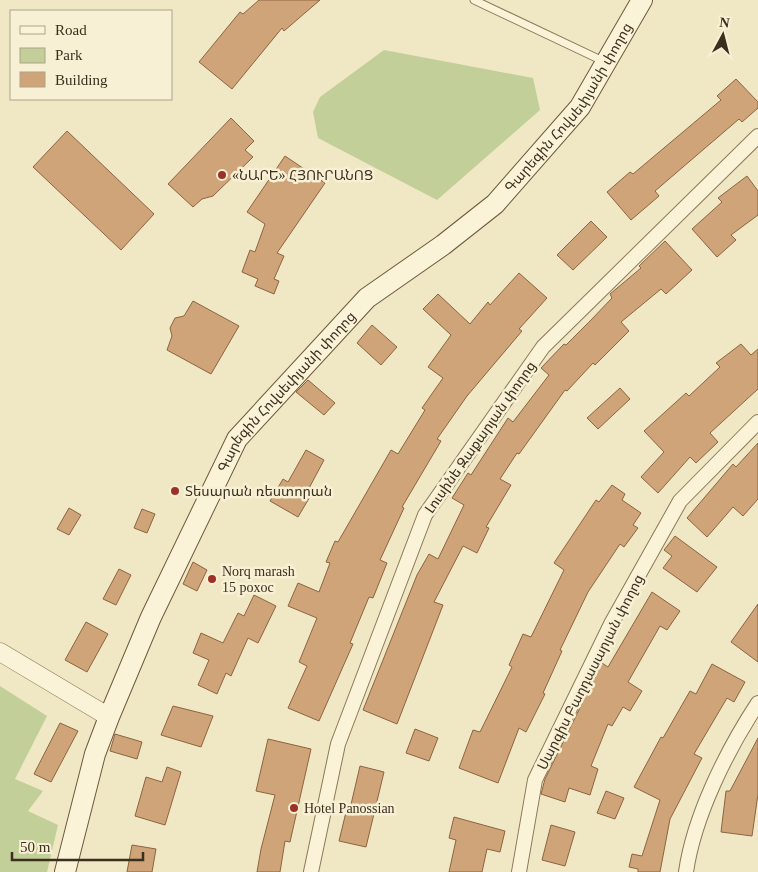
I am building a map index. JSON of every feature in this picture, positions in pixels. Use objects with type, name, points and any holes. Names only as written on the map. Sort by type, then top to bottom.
[{"type":"main road","name":"Գարեգին Հովսեփյանի փողոց","points":[[65,872],[94,754],[109,716],[151,617],[237,438],[367,298],[495,204],[580,107],[642,0]]},
{"type":"street","name":"Լուսինե Զաքարյան փողոց","points":[[311,872],[338,744],[425,516],[543,347],[642,247],[758,136]]},
{"type":"street","name":"Սարգիս Բաղդասարյան փողոց","points":[[519,872],[535,780],[611,624],[680,501],[758,422]]},
{"type":"street","points":[[0,652],[109,716]]},
{"type":"street","points":[[686,872],[690,842],[730,748],[758,703]]},
{"type":"lane","points":[[474,0],[606,62]]},
{"type":"green space","points":[[384,50],[533,78],[540,110],[437,200],[318,138],[313,112],[320,97]]},
{"type":"green space","points":[[0,686],[47,716],[15,779],[43,791],[28,811],[58,825],[47,872],[0,872]]},
{"type":"building","points":[[259,0],[320,0],[284,31],[282,28],[232,89],[199,62],[240,12],[243,14]]},
{"type":"building","points":[[736,79],[758,102],[758,108],[742,122],[739,119],[655,191],[659,196],[631,220],[607,192],[630,172],[633,174],[721,100],[717,96]]},
{"type":"building","points":[[231,118],[254,141],[245,150],[253,157],[213,196],[202,199],[193,207],[168,184]]},
{"type":"building","points":[[67,131],[154,214],[121,250],[33,167]]},
{"type":"building","points":[[285,156],[325,183],[277,253],[284,256],[274,279],[279,281],[274,294],[255,286],[258,279],[242,272],[250,250],[255,252],[265,224],[247,212]]},
{"type":"building","points":[[747,176],[758,191],[758,215],[731,235],[736,240],[717,257],[692,229],[722,202],[718,198]]},
{"type":"building","points":[[591,221],[607,237],[573,270],[557,255]]},
{"type":"building","points":[[665,241],[692,270],[666,294],[661,289],[621,322],[629,331],[595,365],[593,363],[567,391],[565,390],[519,454],[517,453],[500,479],[511,485],[486,527],[489,528],[477,553],[463,546],[434,602],[443,605],[397,724],[363,710],[417,575],[429,554],[438,559],[464,505],[452,498],[468,473],[471,475],[508,418],[513,422],[549,375],[541,368],[612,298],[610,294],[641,268],[639,266]]},
{"type":"building","points":[[519,273],[547,298],[519,329],[522,331],[467,396],[437,439],[441,441],[402,507],[404,508],[380,560],[387,563],[373,598],[369,597],[350,643],[353,644],[319,721],[288,708],[307,666],[299,662],[317,618],[288,606],[298,583],[319,592],[330,563],[326,562],[335,541],[338,542],[391,450],[398,454],[425,410],[422,408],[443,378],[428,367],[451,335],[423,309],[438,294],[470,324],[488,302],[490,305]]},
{"type":"building","points":[[193,301],[239,326],[211,374],[167,350],[172,336],[170,328],[175,318],[184,316]]},
{"type":"building","points":[[372,325],[397,347],[381,365],[357,343]]},
{"type":"building","points":[[741,344],[751,355],[758,349],[758,389],[710,433],[718,442],[696,463],[690,457],[658,493],[641,477],[664,452],[644,431],[686,393],[689,396],[720,367],[716,363]]},
{"type":"building","points":[[308,380],[335,403],[324,415],[296,392]]},
{"type":"building","points":[[620,388],[630,399],[598,429],[587,418]]},
{"type":"building","points":[[758,443],[758,499],[743,516],[733,507],[707,537],[687,518],[733,464],[736,467]]},
{"type":"building","points":[[306,450],[324,460],[307,492],[311,495],[298,517],[270,501],[283,479],[288,482]]},
{"type":"building","points":[[612,485],[625,494],[622,500],[641,513],[633,525],[638,528],[624,547],[620,544],[588,592],[560,650],[562,651],[543,693],[545,694],[526,732],[519,728],[498,783],[459,768],[473,730],[480,732],[512,667],[509,665],[523,634],[531,637],[564,570],[554,563],[596,500],[599,502]]},
{"type":"building","points":[[69,508],[81,515],[69,535],[57,529]]},
{"type":"building","points":[[142,509],[155,514],[147,533],[134,528]]},
{"type":"building","points":[[675,536],[717,567],[697,592],[663,568],[672,556],[664,550]]},
{"type":"building","points":[[193,562],[207,570],[197,591],[183,584]]},
{"type":"building","points":[[119,569],[131,575],[116,605],[103,599]]},
{"type":"building","points":[[652,592],[680,611],[667,630],[660,626],[628,682],[642,691],[630,711],[623,707],[612,726],[608,724],[591,766],[598,769],[590,795],[569,788],[565,802],[541,794],[545,779],[602,663],[608,667]]},
{"type":"building","points":[[254,595],[276,606],[258,643],[248,638],[231,676],[226,673],[217,694],[198,685],[209,660],[193,653],[201,633],[223,643],[238,613],[244,616]]},
{"type":"building","points":[[758,604],[758,662],[731,642]]},
{"type":"building","points":[[86,622],[108,634],[87,672],[65,660]]},
{"type":"building","points":[[712,664],[745,682],[734,702],[727,698],[694,754],[702,758],[670,819],[660,872],[638,872],[638,869],[629,867],[632,854],[642,856],[660,800],[634,787],[661,737],[663,738],[690,691],[696,694]]},
{"type":"building","points":[[173,706],[213,716],[201,747],[161,735]]},
{"type":"building","points":[[60,723],[78,731],[51,782],[34,774]]},
{"type":"building","points":[[415,729],[438,738],[429,761],[406,753]]},
{"type":"building","points":[[115,734],[142,742],[137,759],[110,751]]},
{"type":"building","points":[[758,738],[758,794],[752,836],[721,832],[726,791],[730,791]]},
{"type":"building","points":[[268,739],[311,749],[290,842],[285,841],[280,872],[257,872],[275,795],[256,791]]},
{"type":"building","points":[[360,766],[384,772],[366,847],[339,841],[346,812],[349,813]]},
{"type":"building","points":[[167,767],[181,772],[165,825],[135,816],[146,777],[162,782]]},
{"type":"building","points":[[606,791],[624,798],[615,819],[597,813]]},
{"type":"building","points":[[454,817],[505,831],[500,852],[487,849],[482,872],[449,872],[456,840],[449,838]]},
{"type":"building","points":[[551,825],[575,832],[565,866],[542,860]]},
{"type":"building","points":[[132,845],[156,849],[152,872],[127,872]]},
{"type":"place","name":"«ՆԱՐԵ» ՀՅՈՒՐԱՆՈՑ","points":[[222,175]]},
{"type":"place","name":"Տեսարան ռեստորան","points":[[175,491]]},
{"type":"place","name":"Norq marash 15 poxoc","points":[[212,579]]},
{"type":"place","name":"Hotel Panossian","points":[[294,808]]}]
